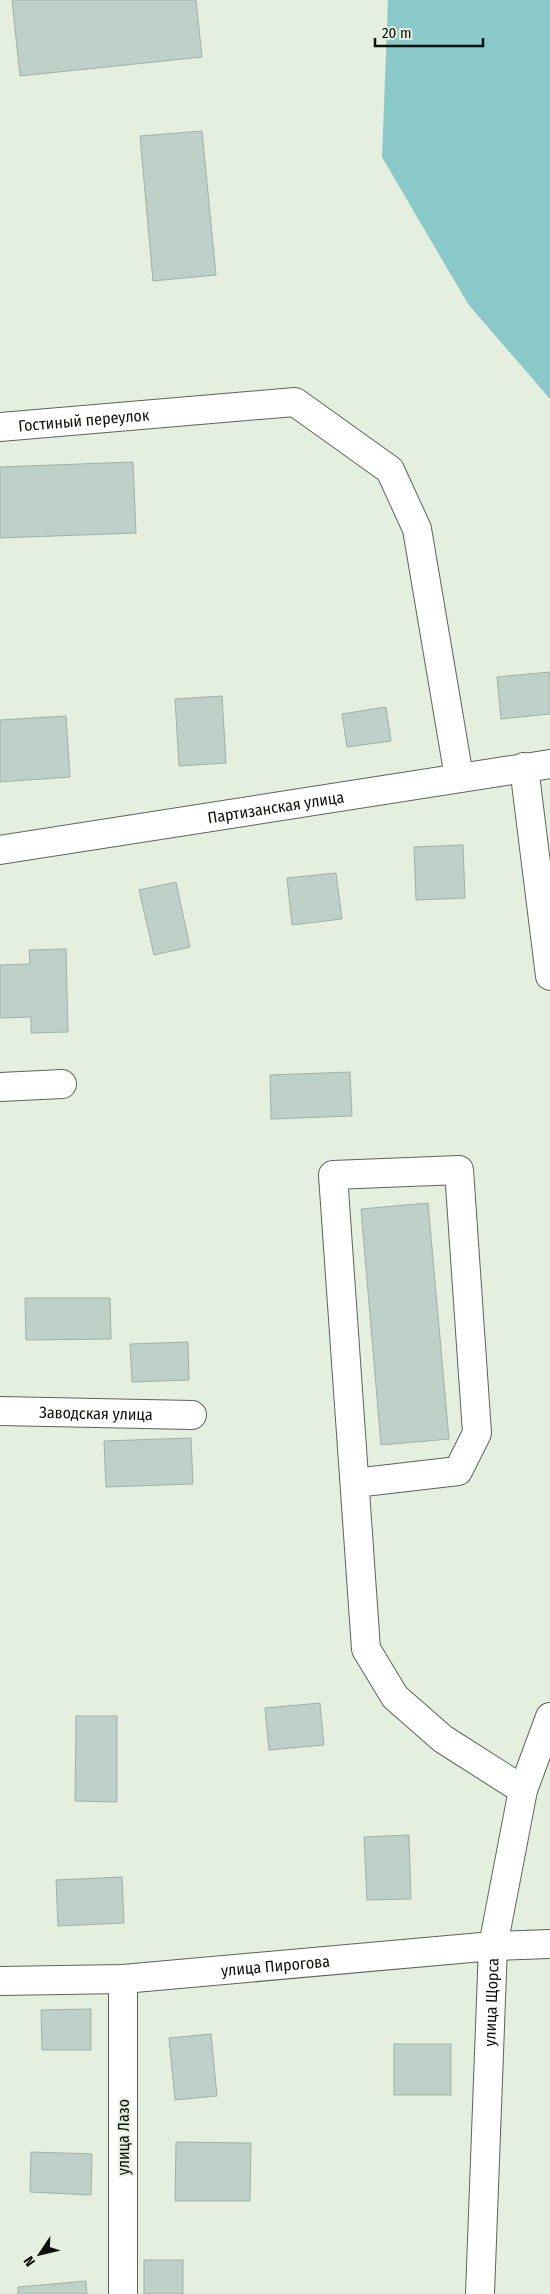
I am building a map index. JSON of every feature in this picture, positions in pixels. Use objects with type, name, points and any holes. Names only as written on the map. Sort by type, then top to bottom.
[{"type":"street","name":"Гостиный переулок","points":[[0,427],[295,402],[390,470],[417,529],[459,777]]},
{"type":"street","name":"Партизанская улица","points":[[0,850],[550,764]]},
{"type":"street","points":[[524,767],[550,976]]},
{"type":"street","points":[[0,1087],[62,1084]]},
{"type":"street","points":[[355,1483],[458,1471],[476,1433],[459,1170],[333,1174],[366,1649],[395,1698],[443,1740],[523,1790]]},
{"type":"street","name":"Заводская улица","points":[[0,1411],[192,1415]]},
{"type":"street","name":"улица Щорса","points":[[480,2294],[493,1946],[523,1790],[550,1717]]},
{"type":"street","name":"улица Пирогова","points":[[0,1981],[122,1979],[493,1946],[550,1944]]},
{"type":"street","name":"улица Лазо","points":[[122,1979],[123,2294]]},
{"type":"water","points":[[388,0],[550,0],[550,399],[468,304],[382,157]]},
{"type":"building","points":[[12,0],[196,0],[202,57],[20,76]]},
{"type":"building","points":[[202,131],[216,275],[153,281],[140,136]]},
{"type":"building","points":[[133,462],[136,533],[0,538],[0,467]]},
{"type":"building","points":[[550,672],[550,714],[501,719],[497,677]]},
{"type":"building","points":[[222,696],[226,763],[179,766],[175,699]]},
{"type":"building","points":[[386,707],[391,741],[347,747],[342,714]]},
{"type":"building","points":[[66,716],[70,777],[0,782],[0,720]]},
{"type":"building","points":[[463,845],[465,898],[416,900],[414,847]]},
{"type":"building","points":[[336,873],[342,919],[292,925],[287,878]]},
{"type":"building","points":[[176,882],[190,947],[154,955],[139,890]]},
{"type":"building","points":[[66,949],[68,1032],[31,1033],[31,1017],[0,1018],[0,965],[30,964],[29,950]]},
{"type":"building","points":[[350,1072],[352,1116],[271,1119],[270,1075]]},
{"type":"building","points":[[428,1203],[449,1439],[381,1445],[361,1209]]},
{"type":"building","points":[[25,1298],[110,1298],[111,1339],[26,1340]]},
{"type":"building","points":[[188,1342],[189,1380],[132,1382],[130,1344]]},
{"type":"building","points":[[191,1438],[193,1484],[106,1487],[104,1441]]},
{"type":"building","points":[[320,1703],[324,1745],[269,1750],[265,1708]]},
{"type":"building","points":[[76,1716],[117,1716],[117,1802],[75,1801]]},
{"type":"building","points":[[409,1835],[411,1899],[367,1900],[364,1837]]},
{"type":"building","points":[[122,1877],[124,1923],[58,1926],[56,1880]]},
{"type":"building","points":[[91,2009],[91,2050],[42,2050],[41,2010]]},
{"type":"building","points":[[211,2034],[217,2096],[175,2100],[169,2038]]},
{"type":"building","points":[[394,2044],[451,2044],[451,2095],[394,2095]]},
{"type":"building","points":[[176,2142],[251,2143],[250,2201],[175,2201]]},
{"type":"building","points":[[31,2152],[92,2154],[91,2195],[30,2192]]},
{"type":"building","points":[[144,2260],[183,2260],[183,2294],[144,2294]]},
{"type":"building","points":[[86,2281],[87,2294],[18,2294],[18,2287]]}]
